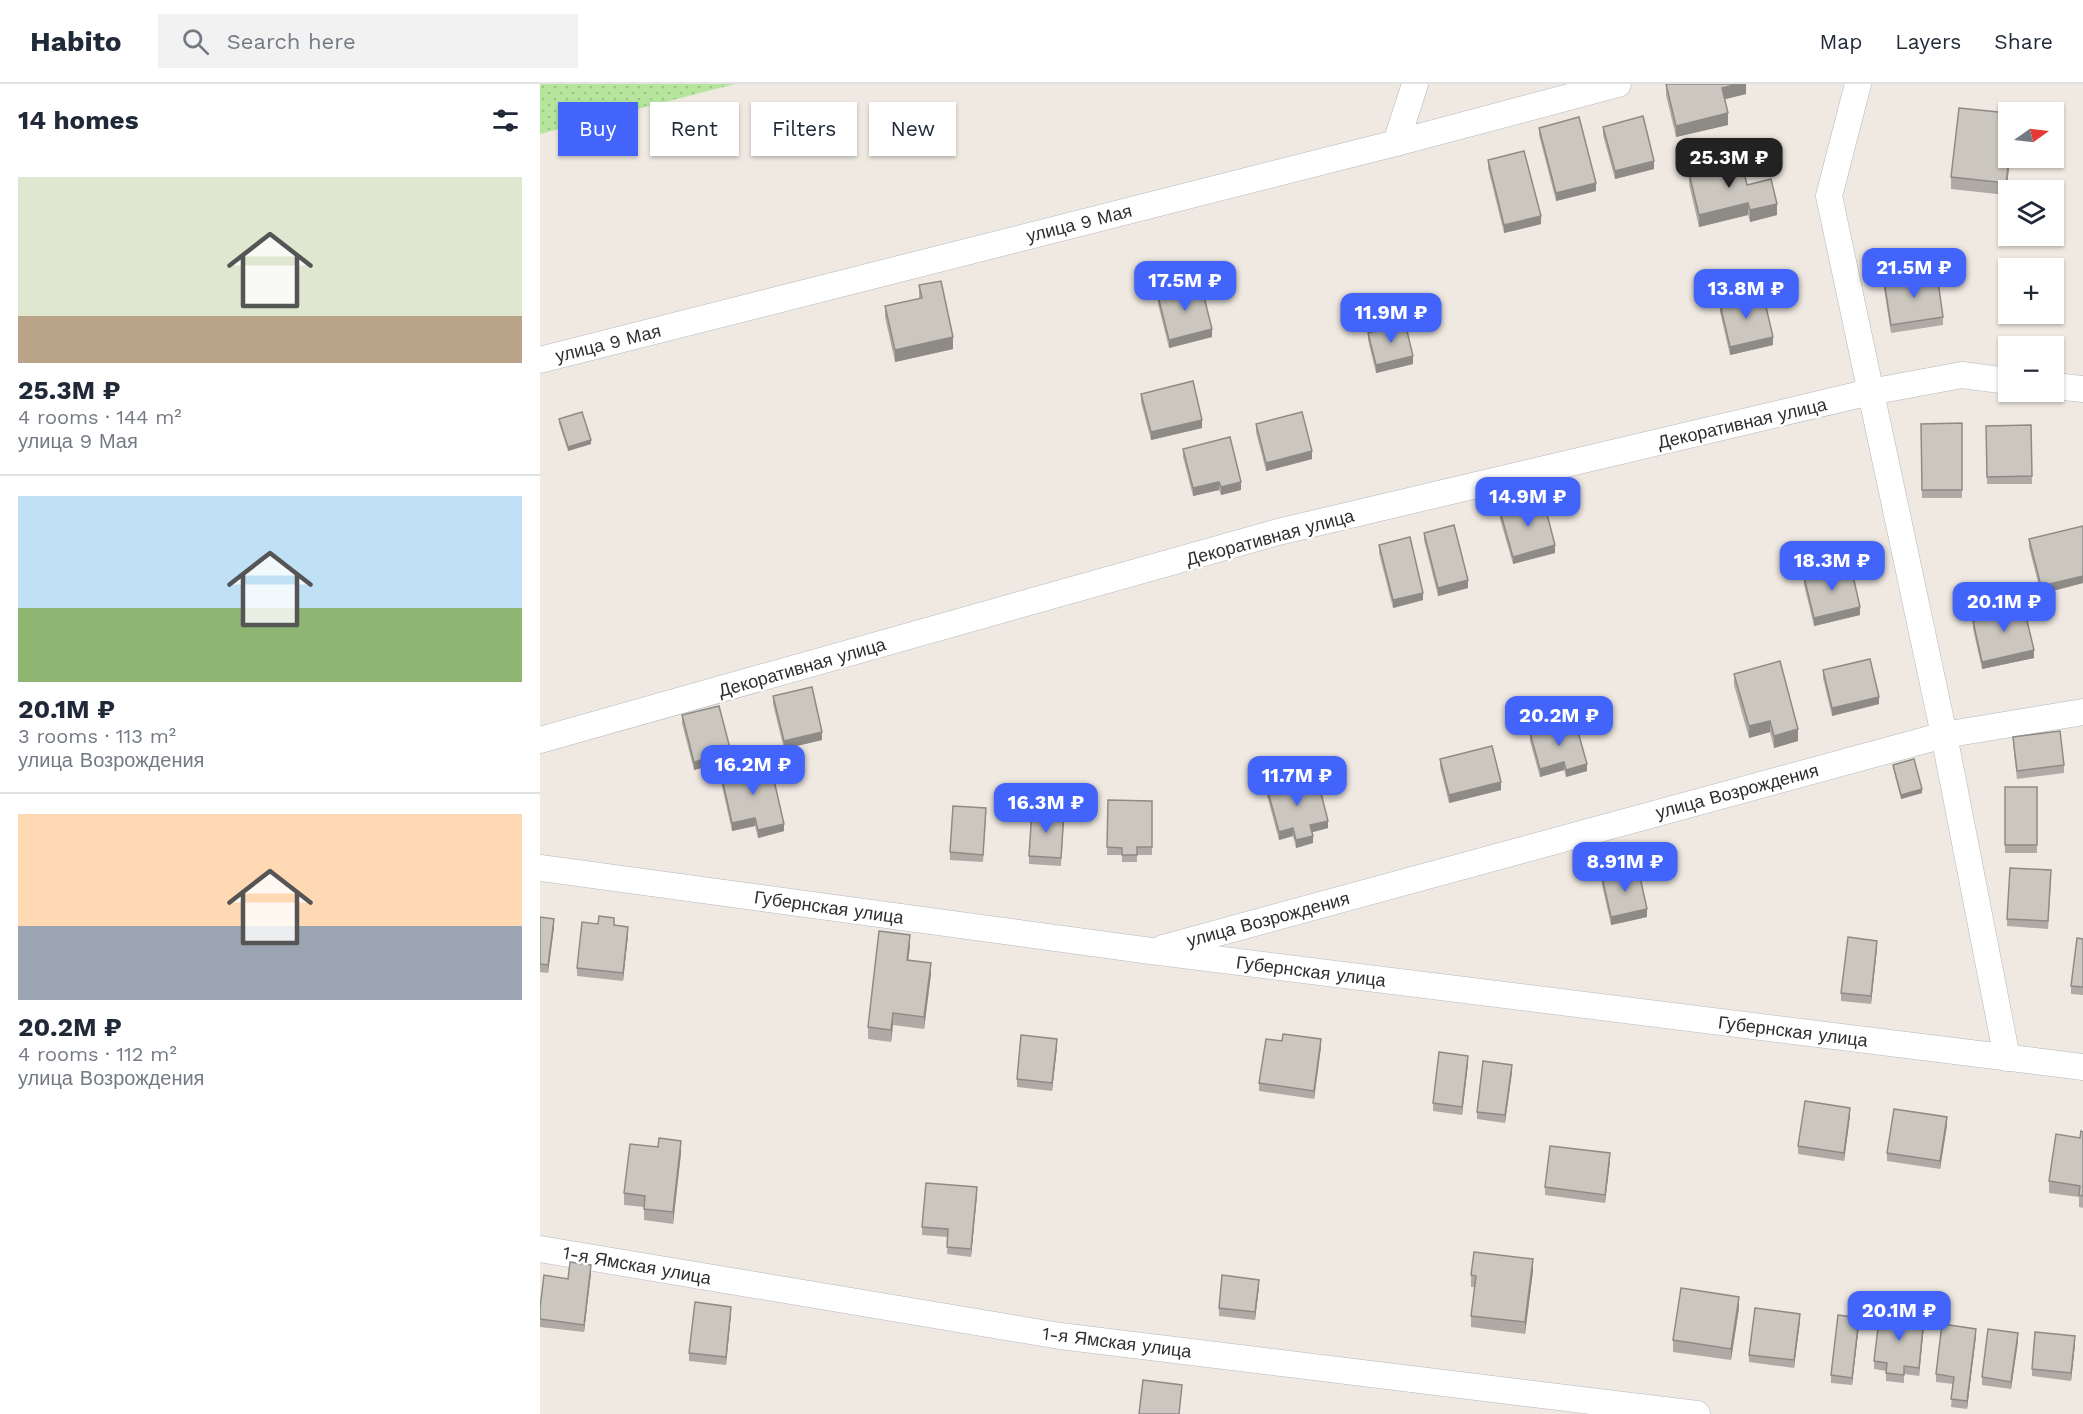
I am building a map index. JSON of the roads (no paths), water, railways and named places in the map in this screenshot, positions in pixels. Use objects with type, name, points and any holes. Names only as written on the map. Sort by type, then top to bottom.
[{"type":"street","points":[[1396,143],[1415,84]]},
{"type":"street","name":"улица 9 Мая","points":[[540,360],[1396,143],[1618,84]]},
{"type":"street","points":[[1858,84],[1829,196],[1944,735],[2007,1058]]},
{"type":"street","name":"Декоративная улица","points":[[540,740],[1278,532],[1869,392],[1962,375],[1998,380]]},
{"type":"street","points":[[2064,387],[2083,389]]},
{"type":"street","name":"улица Возрождения","points":[[1151,951],[1944,735],[2083,712]]},
{"type":"street","name":"Губернская улица","points":[[540,868],[1151,951],[2083,1067]]},
{"type":"street","name":"1-я Ямская улица","points":[[540,1249],[1060,1336],[1697,1414]]}]
